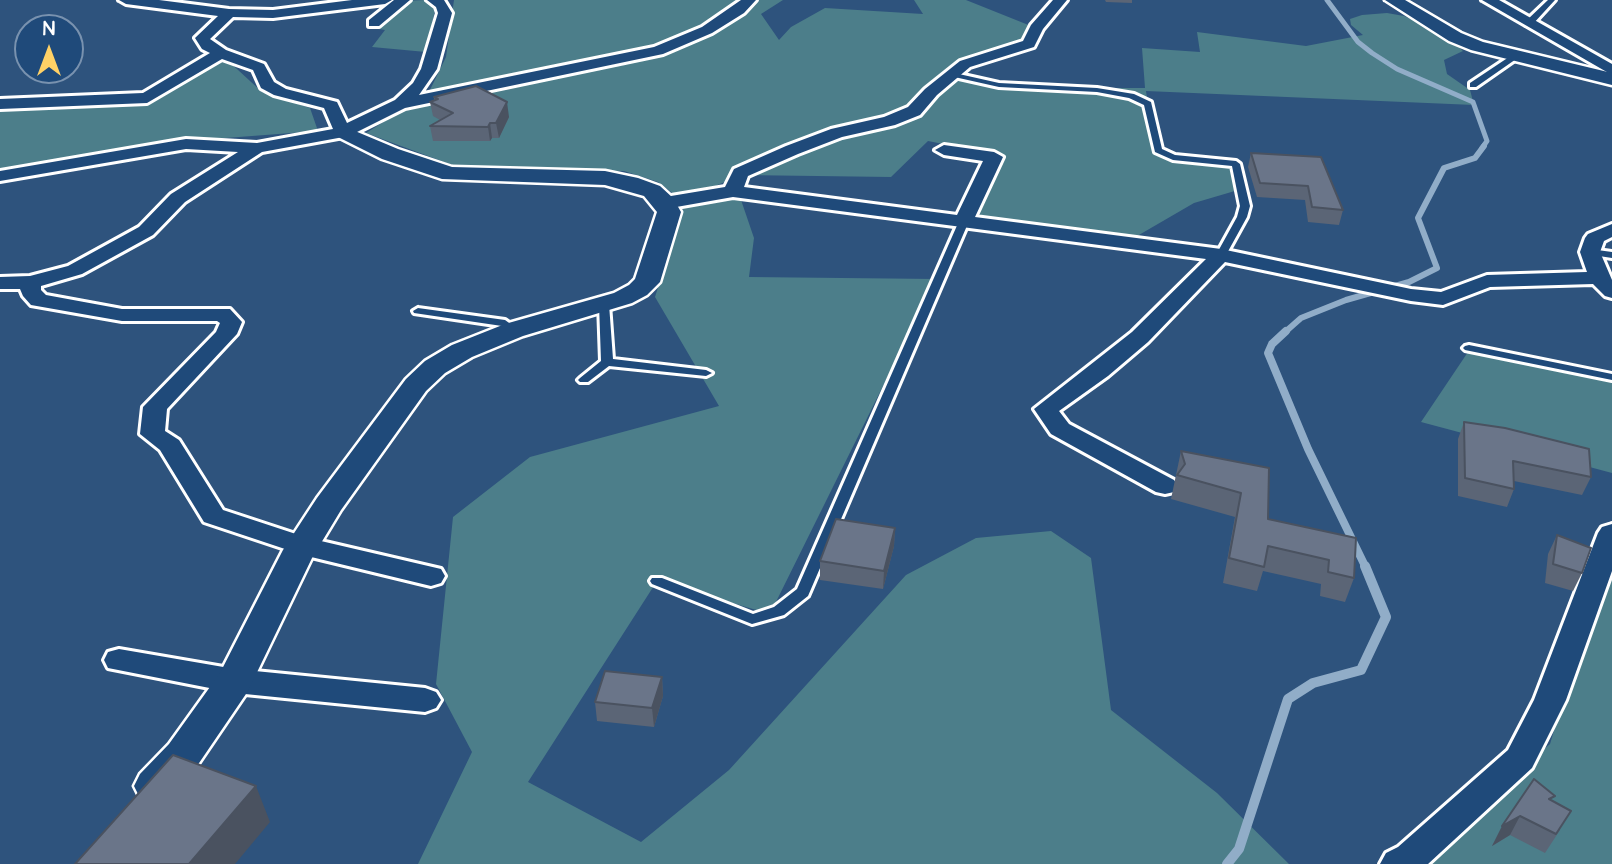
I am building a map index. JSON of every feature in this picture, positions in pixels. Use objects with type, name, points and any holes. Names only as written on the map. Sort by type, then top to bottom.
[{"type":"street","points":[[126,0],[229,13],[273,14],[385,0]]},
{"type":"street","points":[[374,23],[403,0]]},
{"type":"street","points":[[399,104],[419,86],[429,69],[445,13],[442,5],[434,0]]},
{"type":"street","points":[[0,176],[186,144],[257,148],[343,132],[399,104],[658,51],[707,30],[739,10],[749,0]]},
{"type":"street","points":[[733,191],[740,173],[837,133],[901,117],[914,111],[965,64],[1029,44],[1036,28],[1060,0]]},
{"type":"street","points":[[1392,0],[1455,37],[1515,57],[1612,79]]},
{"type":"street","points":[[1489,0],[1612,70]]},
{"type":"street","points":[[137,804],[183,755],[235,681],[303,546],[357,463],[416,385],[435,367],[462,351],[514,330],[623,298],[647,282],[669,212],[665,203],[652,191],[606,178],[450,174],[390,154],[343,132],[331,105],[280,92],[267,85],[258,67],[207,46],[202,38],[229,13]]},
{"type":"street","points":[[0,104],[148,98],[221,53]]},
{"type":"street","points":[[0,283],[31,282],[75,270],[146,231],[178,198],[257,148]]},
{"type":"street","points":[[944,150],[994,156],[964,221]]},
{"type":"street","points":[[665,203],[733,191],[1221,255],[1411,295],[1443,299],[1487,281],[1606,285],[1590,252],[1595,238],[1612,230]]},
{"type":"street","points":[[1165,486],[1059,429],[1046,409],[1100,371],[1140,337],[1221,255]]},
{"type":"street","points":[[31,282],[30,292],[39,300],[122,315],[222,314],[232,322],[226,334],[155,407],[152,434],[170,444],[213,516],[303,546],[431,576]]},
{"type":"street","points":[[1398,864],[1410,858],[1520,759],[1550,700],[1612,533]]},
{"type":"street","points":[[119,660],[235,681],[425,700]]},
{"type":"lane","points":[[1529,23],[1552,0]]},
{"type":"lane","points":[[1473,85],[1515,57]]},
{"type":"lane","points":[[953,74],[999,85],[1097,90],[1131,96],[1148,104],[1158,150],[1173,157],[1236,164],[1245,206],[1242,217],[1221,255]]},
{"type":"lane","points":[[657,581],[752,619],[779,611],[803,592],[964,221]]},
{"type":"lane","points":[[1590,252],[1612,255]]},
{"type":"lane","points":[[604,304],[607,362]]},
{"type":"lane","points":[[418,311],[505,323],[514,330]]},
{"type":"lane","points":[[1469,348],[1612,377]]},
{"type":"lane","points":[[584,380],[607,362],[706,373]]},
{"type":"green space","points":[[426,0],[435,10],[426,52],[372,47],[385,30],[366,27],[399,1]]},
{"type":"green space","points":[[454,0],[783,0],[761,14],[779,40],[791,27],[825,8],[923,14],[914,0],[966,0],[1036,28],[1029,44],[976,65],[953,82],[964,78],[1070,88],[1145,88],[1142,48],[1200,52],[1197,32],[1306,46],[1363,35],[1351,25],[1350,19],[1387,13],[1404,16],[1443,32],[1463,51],[1444,60],[1447,74],[1470,90],[1474,105],[1146,91],[1155,155],[1243,165],[1245,188],[1194,203],[1132,239],[976,217],[994,154],[928,141],[891,177],[741,175],[713,187],[675,195],[658,182],[624,171],[463,169],[366,133],[428,94],[446,57]]},
{"type":"green space","points":[[225,58],[262,92],[310,108],[318,131],[186,141],[0,172],[0,107],[148,101]]},
{"type":"green space","points":[[740,197],[754,238],[749,277],[936,279],[770,614],[657,581],[528,782],[641,842],[729,770],[906,575],[976,538],[1051,531],[1091,558],[1111,710],[1217,793],[1289,864],[418,864],[472,752],[436,684],[453,517],[530,457],[719,406],[655,297],[684,205]]},
{"type":"green space","points":[[1468,352],[1612,378],[1612,473],[1421,422]]},
{"type":"green space","points":[[1612,537],[1612,864],[1410,864],[1550,744]]},
{"type":"building","points":[[476,86],[507,102],[496,123],[490,123],[488,127],[430,126],[453,113],[430,102],[438,99],[434,97]]},
{"type":"building","points":[[1251,153],[1321,157],[1343,210],[1312,207],[1308,186],[1260,183]]},
{"type":"building","points":[[1464,422],[1505,428],[1589,449],[1591,477],[1513,461],[1514,489],[1465,478]]},
{"type":"building","points":[[1181,451],[1269,468],[1268,519],[1356,538],[1354,578],[1328,572],[1329,560],[1268,546],[1264,567],[1229,558],[1241,493],[1177,475],[1185,464]]},
{"type":"building","points":[[836,519],[895,528],[884,571],[820,561]]},
{"type":"building","points":[[1557,535],[1591,548],[1582,573],[1553,564]]},
{"type":"building","points":[[605,671],[662,677],[652,708],[595,702]]},
{"type":"building","points":[[173,755],[256,786],[189,864],[75,864]]},
{"type":"building","points":[[1534,779],[1555,796],[1549,799],[1571,811],[1556,834],[1520,816],[1502,826]]},
{"type":"waterway","points":[[1327,0],[1358,42],[1372,53],[1397,69],[1473,102],[1487,141],[1482,148]]},
{"type":"waterway","points":[[1284,333],[1301,318],[1346,300],[1409,282],[1437,268],[1418,218],[1444,168],[1475,158],[1484,146]]},
{"type":"waterway","points":[[1286,331],[1272,344],[1268,353],[1308,449],[1366,568]]},
{"type":"waterway","points":[[1227,864],[1239,849],[1288,699],[1313,683],[1361,670],[1386,617],[1365,566]]}]
